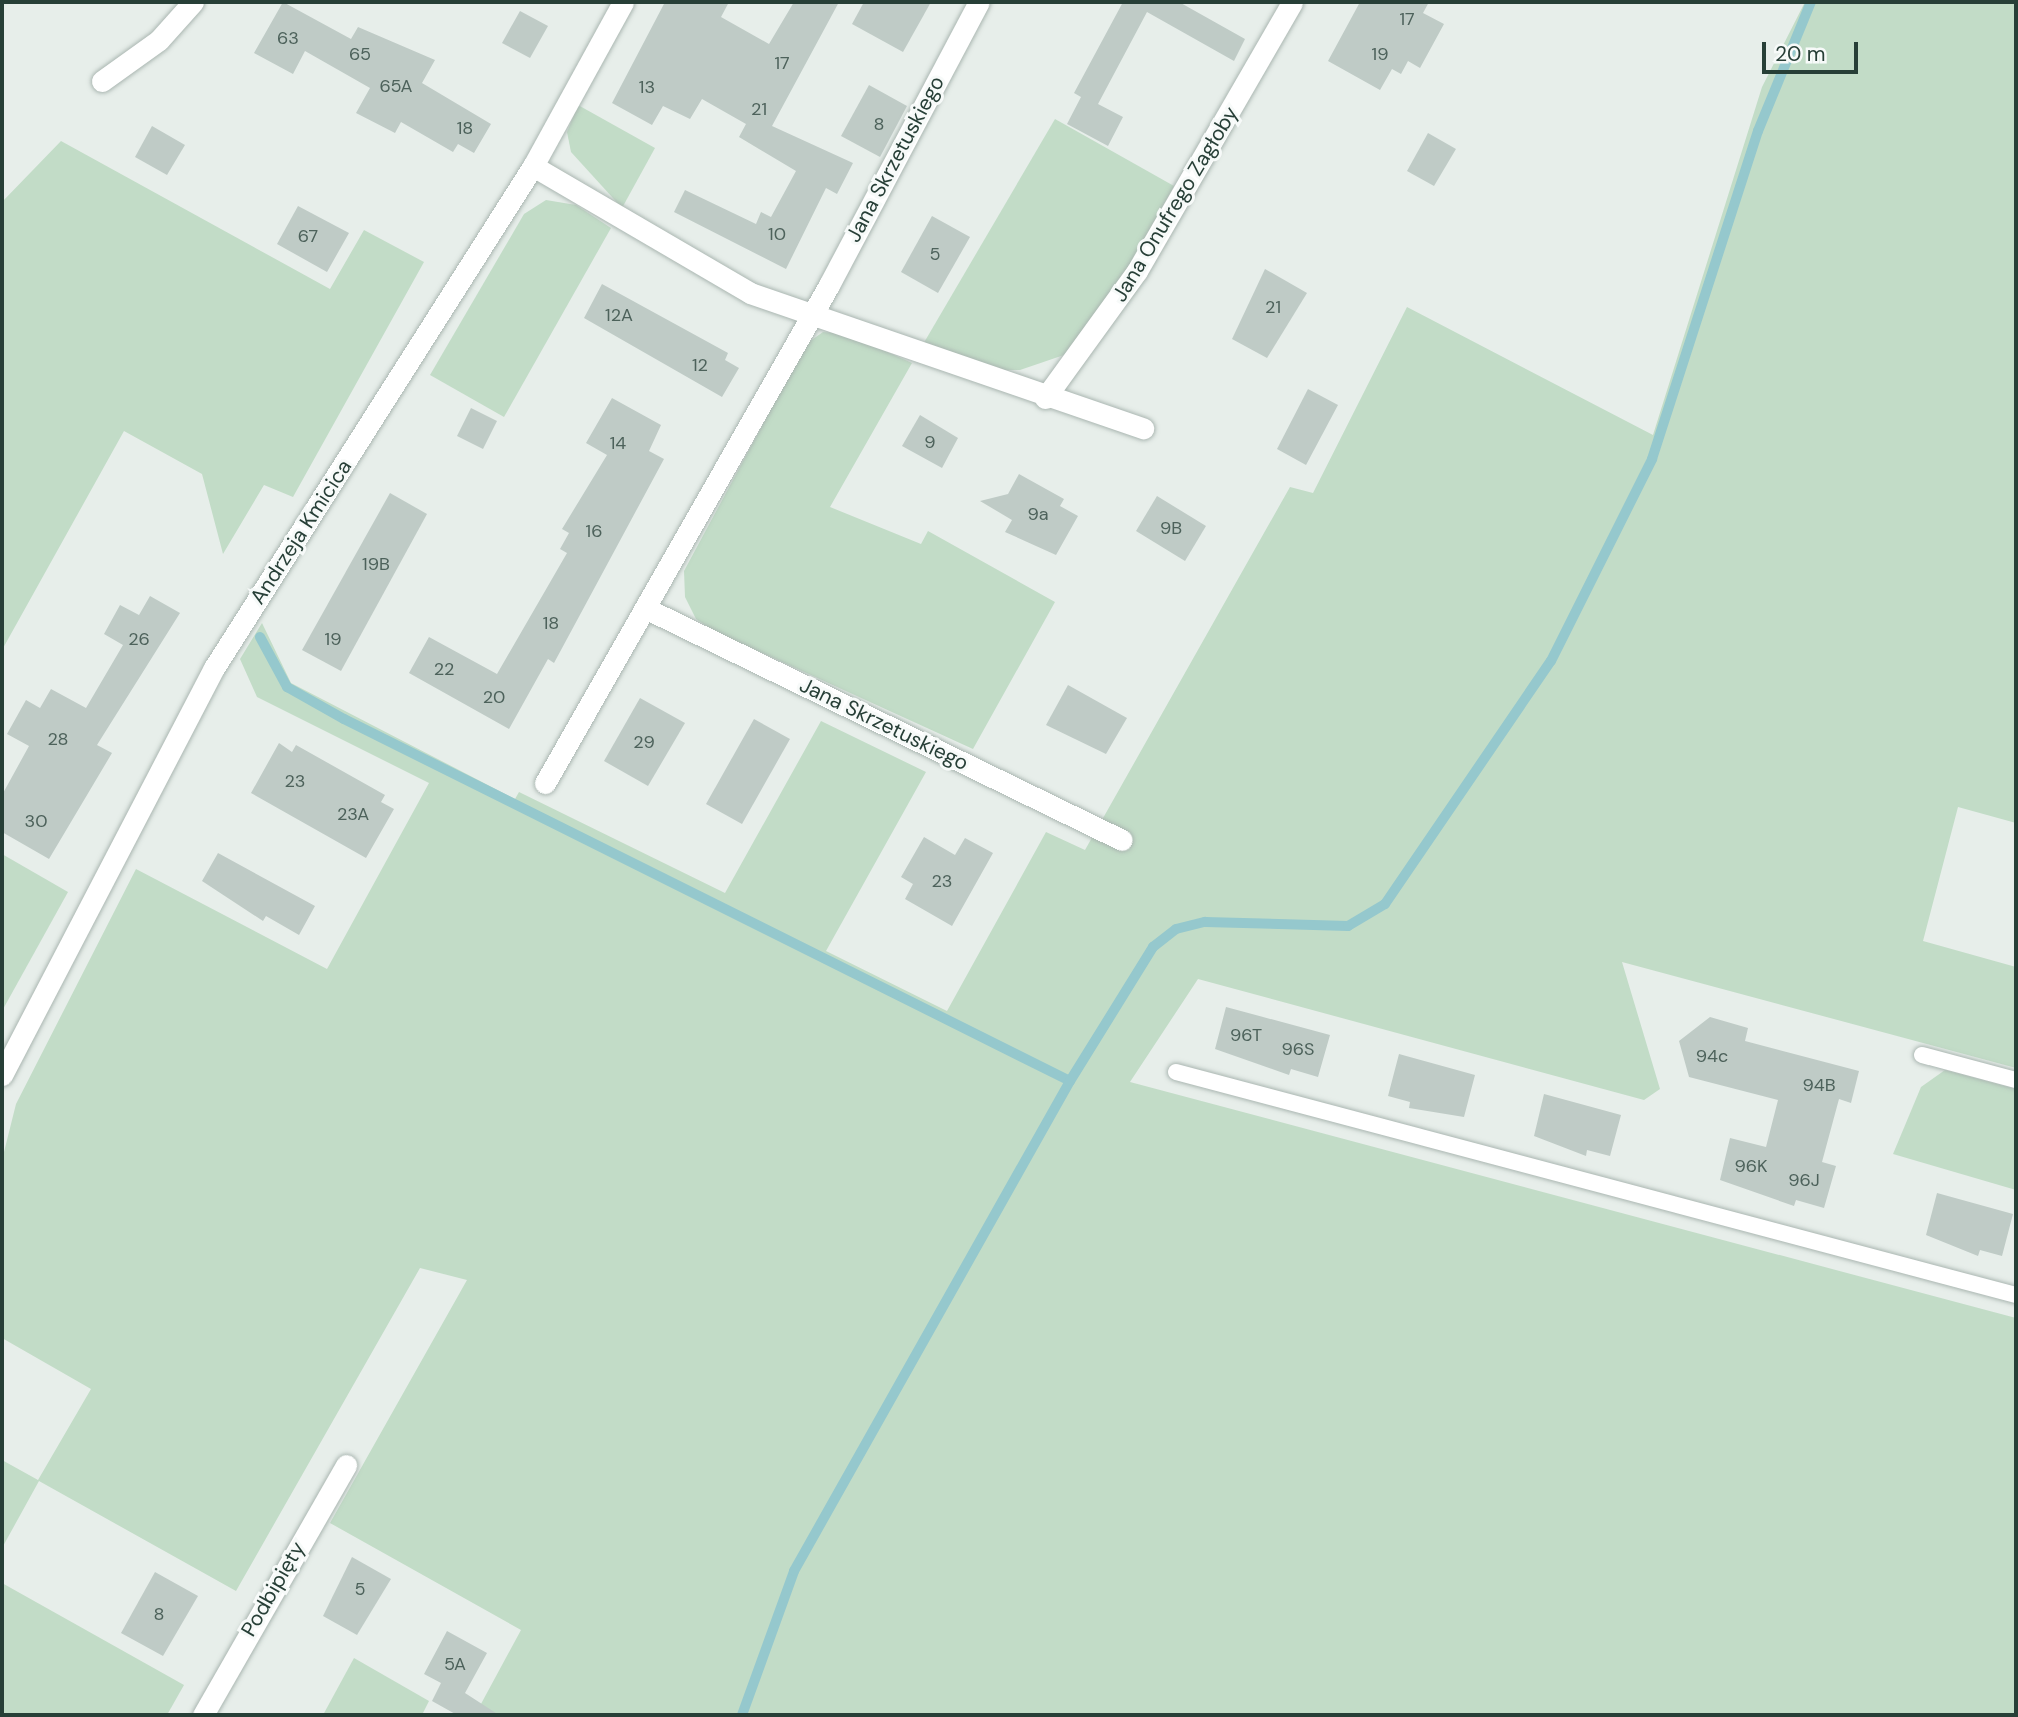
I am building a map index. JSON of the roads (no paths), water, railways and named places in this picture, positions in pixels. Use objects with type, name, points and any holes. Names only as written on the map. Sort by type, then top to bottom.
[{"type":"street","points":[[102,81],[159,40],[193,2]]},
{"type":"street","name":"Andrzeja Kmicica","points":[[2,1075],[214,668],[533,166],[623,2]]},
{"type":"street","name":"Jana Skrzetuskiego","points":[[545,783],[810,317],[979,2]]},
{"type":"street","name":"Jana Onufrego Zagłoby","points":[[1045,398],[1137,271],[1292,2]]},
{"type":"street","points":[[533,166],[668,250],[810,317],[1045,398],[1143,428]]},
{"type":"street","name":"Jana Skrzetuskiego","points":[[645,608],[1122,840]]},
{"type":"street","name":"Podbipięty","points":[[203,1715],[346,1465]]},
{"type":"lane","points":[[1922,1055],[2016,1080]]},
{"type":"lane","points":[[1176,1072],[2016,1295]]},
{"type":"waterway","points":[[742,1715],[794,1571],[1070,1081],[1153,947],[1176,929],[1205,922],[1348,926],[1385,904],[1551,661],[1652,459],[1758,131],[1811,2]]},
{"type":"waterway","points":[[260,637],[287,687],[344,719],[1070,1081]]}]
